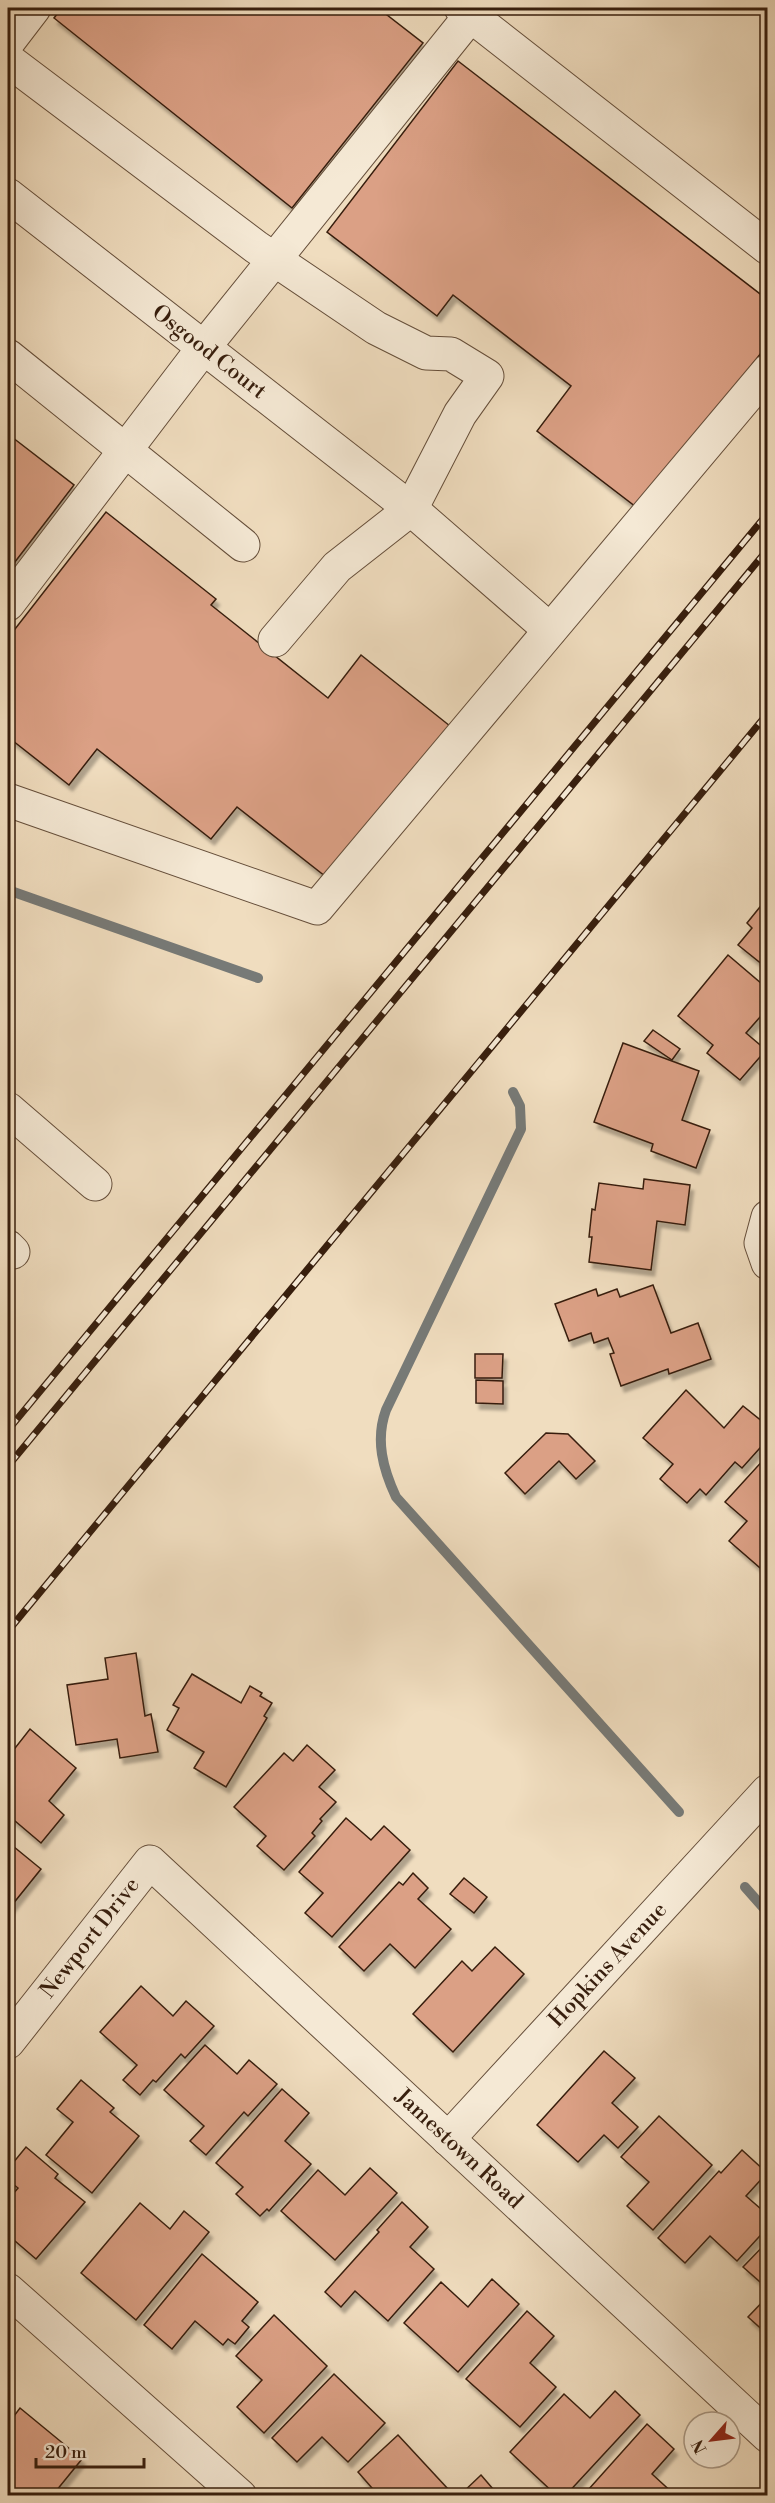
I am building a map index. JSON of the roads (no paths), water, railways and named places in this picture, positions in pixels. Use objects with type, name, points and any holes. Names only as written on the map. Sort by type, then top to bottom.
[{"type":"street","points":[[8,42],[34,8]]},
{"type":"street","points":[[8,603],[466,11],[768,248]]},
{"type":"street","points":[[8,60],[256,248],[376,328],[426,353],[451,354],[487,376],[460,414],[411,509],[338,567],[275,640]]},
{"type":"street","name":"Osgood Court","points":[[8,195],[411,509],[550,630]]},
{"type":"street","points":[[8,356],[243,544]]},
{"type":"street","points":[[8,800],[317,908],[768,371]]},
{"type":"street","points":[[8,1109],[95,1184]]},
{"type":"street","name":"Hopkins Avenue","points":[[448,2139],[768,1791]]},
{"type":"street","name":"Jamestown Road","points":[[150,1862],[768,2436]]},
{"type":"street","name":"Newport Drive","points":[[8,2042],[150,1862]]},
{"type":"street","points":[[8,2290],[240,2496]]},
{"type":"waterway","points":[[8,890],[258,978]]},
{"type":"waterway","points":[[513,1092],[520,1106],[521,1129],[386,1410],[381,1432],[384,1465],[396,1497],[679,1812]]},
{"type":"waterway","points":[[745,1887],[768,1913]]},
{"type":"railway","points":[[8,1430],[768,513]]},
{"type":"railway","points":[[8,1466],[768,549]]},
{"type":"railway","points":[[8,1631],[768,713]]}]
